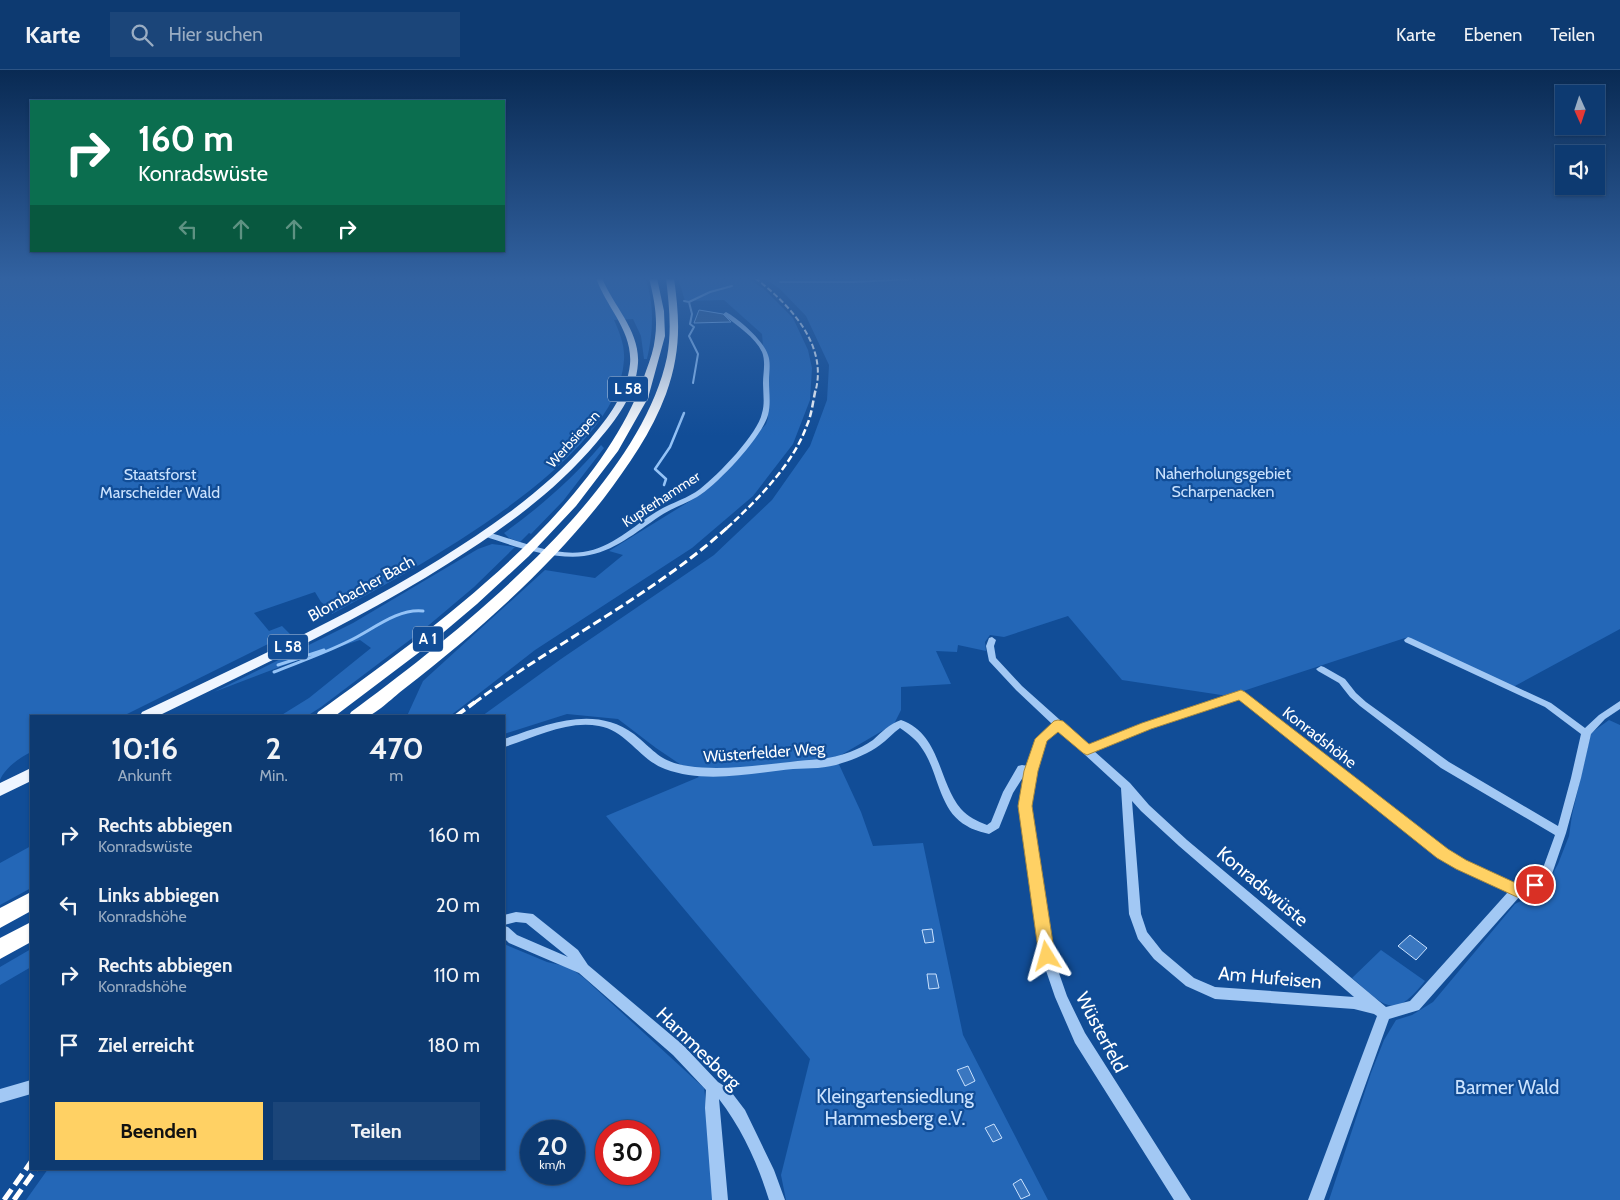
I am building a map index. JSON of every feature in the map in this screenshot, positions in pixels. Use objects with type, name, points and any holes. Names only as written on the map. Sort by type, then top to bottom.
[{"type":"highway","name":"A 1","points":[[325,715],[427,640],[554,523],[604,462],[637,409],[657,356],[660,331]]},
{"type":"highway","name":"A 1","points":[[358,715],[448,645],[522,578],[588,509],[623,463],[654,409],[669,370],[675,331]]},
{"type":"highway","points":[[0,919],[30,902]]},
{"type":"highway","points":[[0,949],[30,932]]},
{"type":"main road","name":"Werbsiepen","points":[[553,483],[604,428],[625,395],[632,375],[635,358],[632,337],[629,331]]},
{"type":"main road","name":"Blombacher Bach","points":[[149,715],[350,616],[435,568],[487,534],[553,483]]},
{"type":"main road","points":[[0,790],[30,775]]},
{"type":"street","name":"Kupferhammer","points":[[487,534],[518,544],[563,553],[582,554],[594,552],[612,545],[638,530],[658,514],[697,494],[706,487],[755,434],[765,417],[765,352],[746,331]]},
{"type":"street","name":"Konradswüste","points":[[992,640],[990,646],[992,659],[1019,688],[1126,786],[1145,808],[1183,843],[1384,1014]]},
{"type":"street","points":[[1408,640],[1548,705],[1586,733]]},
{"type":"street","points":[[1322,669],[1342,681],[1353,695],[1425,751],[1561,833]]},
{"type":"street","name":"Konradshöhe","points":[[1087,750],[1146,726],[1241,695],[1442,853],[1517,890]]},
{"type":"street","points":[[1316,1200],[1384,1014],[1414,1006],[1517,890],[1535,885],[1548,871],[1561,833],[1586,733],[1602,716],[1620,704]]},
{"type":"street","name":"Wüsterfelder Weg","points":[[505,743],[560,725],[597,720],[613,725],[629,735],[654,759],[665,766],[696,772],[723,773],[837,761],[872,746],[887,732],[901,724],[915,733],[932,754],[952,804],[965,820],[977,828],[989,830],[996,825],[1008,792],[1022,769],[1031,771]]},
{"type":"street","name":"Wüsterfeld","points":[[1058,724],[1041,739],[1031,771],[1025,806],[1047,956],[1061,997],[1080,1038],[1183,1200]]},
{"type":"street","name":"Am Hufeisen","points":[[1126,786],[1134,914],[1142,935],[1167,963],[1190,982],[1215,994],[1363,1004],[1384,1014]]},
{"type":"street","name":"Hammesberg","points":[[505,920],[516,917],[529,918],[574,954],[583,969]]},
{"type":"street","name":"Hammesberg","points":[[505,932],[513,939],[583,969],[678,1050],[713,1087],[724,1094],[740,1115],[769,1175],[777,1200]]},
{"type":"street","points":[[0,1096],[30,1087]]},
{"type":"street","points":[[713,1087],[712,1108],[720,1200]]},
{"type":"green space","name":"Staatsforst Marscheider Wald","points":[[0,331],[618,331],[624,350],[624,360],[613,398],[587,437],[550,474],[506,509],[411,570],[332,614],[331,610],[321,602],[315,592],[254,613],[269,631],[282,626],[291,635],[266,645],[125,715],[30,715],[30,753],[5,771],[0,780]]},
{"type":"green space","name":"Staatsforst Marscheider Wald","points":[[639,331],[652,331],[647,359],[644,359]]},
{"type":"green space","points":[[758,331],[799,331],[808,350],[812,368],[810,400],[793,444],[753,496],[692,548],[535,650],[451,715],[407,715],[423,681],[545,570],[595,578],[623,555],[609,551],[703,493],[766,424],[768,418],[768,357],[763,346],[762,334]]},
{"type":"green space","name":"Naherholungsgebiet Scharpenacken","points":[[813,331],[1620,331],[1620,629],[1513,687],[1420,643],[1405,638],[1228,696],[1122,680],[1068,616],[1004,637],[990,635],[985,642],[986,651],[958,645],[957,652],[936,651],[951,684],[901,687],[901,710],[894,724],[836,758],[861,812],[873,846],[923,843],[963,1035],[1048,1200],[786,1200],[781,1175],[810,1059],[606,816],[699,777],[618,719],[567,714],[505,734],[505,715],[483,715],[561,659],[714,555],[772,500],[810,446],[827,400],[829,365]]},
{"type":"green space","points":[[601,445],[604,448],[563,501],[531,534],[529,533],[520,542],[509,538],[504,533],[555,492]]},
{"type":"green space","points":[[492,544],[515,547],[474,587],[423,630],[309,715],[282,715],[309,698],[371,648],[360,640],[298,660],[214,692],[353,623],[478,549]]},
{"type":"green space","name":"Barmer Wald","points":[[1609,720],[1620,725],[1620,1200],[1329,1200],[1371,1073],[1384,1040],[1396,1020],[1412,1015],[1433,1002],[1515,904],[1545,888],[1558,864],[1569,836],[1591,733]]},
{"type":"green space","points":[[30,847],[30,889],[0,905],[0,863]]},
{"type":"green space","points":[[505,944],[547,962],[569,967],[584,978],[704,1088],[709,1127],[714,1200],[26,1200],[47,1170],[505,1170]]},
{"type":"green space","points":[[30,950],[30,968],[0,985],[0,967]]},
{"type":"green space","points":[[1381,950],[1425,981],[1405,1002],[1389,1005],[1381,1002],[1352,978]]},
{"type":"building","points":[[932,929],[934,942],[925,943],[922,930]]},
{"type":"building","points":[[1410,935],[1427,948],[1416,960],[1398,946]]},
{"type":"building","points":[[927,974],[936,974],[939,988],[929,989]]},
{"type":"building","points":[[968,1066],[975,1081],[965,1086],[957,1070]]},
{"type":"building","points":[[994,1124],[1002,1138],[993,1142],[985,1128]]},
{"type":"building","points":[[1021,1179],[1030,1195],[1021,1199],[1013,1184]]},
{"type":"waterway","points":[[692,331],[689,336],[698,354],[693,383]]},
{"type":"waterway","points":[[664,485],[666,479],[655,469],[670,447],[684,413]]},
{"type":"waterway","points":[[274,672],[340,645],[384,621],[404,613],[423,611]]},
{"type":"waterway","points":[[278,665],[324,650]]},
{"type":"railway","points":[[805,331],[816,356],[818,372],[816,389]]},
{"type":"railway","points":[[727,528],[762,494],[793,454],[809,421],[816,388]]},
{"type":"railway","points":[[474,703],[668,575],[728,527]]},
{"type":"railway","points":[[457,715],[475,702]]},
{"type":"railway","points":[[4,1200],[30,1163]]},
{"type":"railway","points":[[14,1200],[35,1170]]},
{"type":"route","points":[[1047,956],[1025,806],[1031,771],[1041,739],[1058,724],[1087,750],[1146,726],[1241,695],[1442,853],[1517,890],[1535,885]]},
{"type":"park label","name":"Kleingartensiedlung Hammesberg e.V.","points":[[895,1107]]}]
